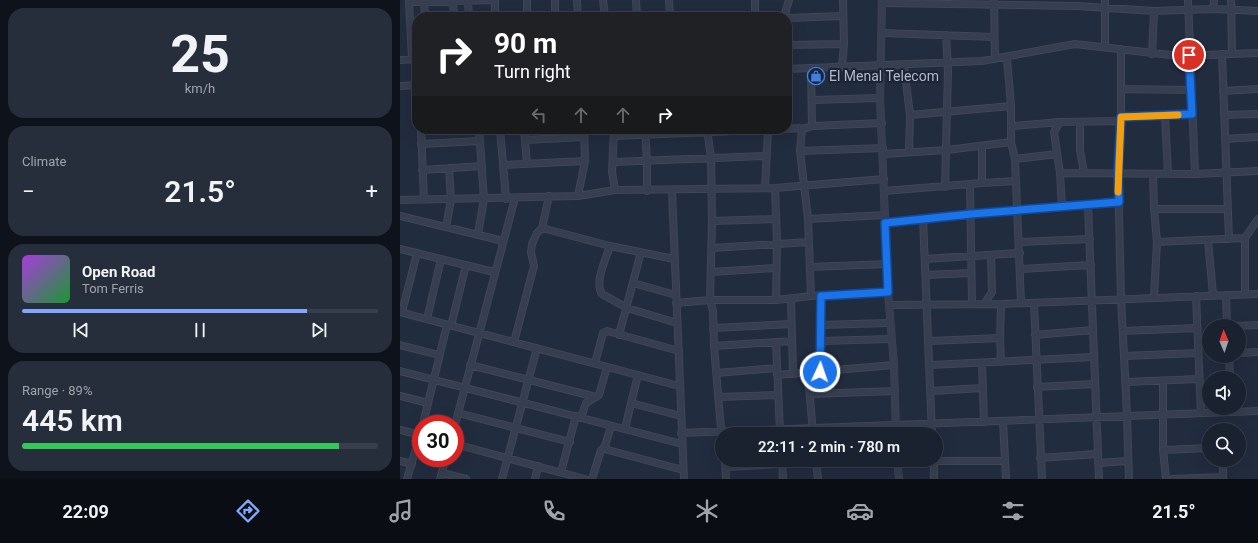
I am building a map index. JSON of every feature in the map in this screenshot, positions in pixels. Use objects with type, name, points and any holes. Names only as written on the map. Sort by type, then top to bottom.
[{"type":"street","points":[[412,36],[409,1],[495,0],[495,12]]},
{"type":"street","points":[[527,0],[528,12]]},
{"type":"street","points":[[555,0],[555,12]]},
{"type":"street","points":[[577,0],[578,12]]},
{"type":"street","points":[[602,0],[604,12]]},
{"type":"street","points":[[636,0],[637,12]]},
{"type":"street","points":[[669,0],[670,12]]},
{"type":"street","points":[[755,0],[755,12]]},
{"type":"street","points":[[785,12],[789,0]]},
{"type":"street","points":[[842,67],[844,44],[843,0]]},
{"type":"street","points":[[1105,0],[1105,46]]},
{"type":"street","points":[[1188,0],[1190,90],[1195,174]]},
{"type":"street","points":[[1214,0],[1214,8]]},
{"type":"street","points":[[1232,0],[1232,53]]},
{"type":"street","points":[[453,1],[454,12]]},
{"type":"street","points":[[468,1],[469,12]]},
{"type":"street","points":[[896,425],[894,365],[890,338],[890,305],[888,292],[885,223],[884,151],[880,98],[882,1],[1076,3],[1154,11],[1214,8],[1258,11]]},
{"type":"street","points":[[424,2],[425,12]]},
{"type":"street","points":[[994,2],[995,59]]},
{"type":"street","points":[[1152,54],[1154,11]]},
{"type":"street","points":[[792,18],[843,16]]},
{"type":"street","points":[[882,33],[994,37]]},
{"type":"street","points":[[945,187],[947,150],[946,35]]},
{"type":"street","points":[[792,45],[844,44]]},
{"type":"street","points":[[792,69],[904,66],[1007,58],[1065,45],[1085,44],[1152,54],[1189,55],[1258,53]]},
{"type":"street","points":[[1121,49],[1121,119],[1118,173],[1121,298],[1128,415],[1129,479]]},
{"type":"street","points":[[1222,54],[1229,239]]},
{"type":"street","points":[[1007,58],[1012,126],[1011,142],[1015,159],[1020,242],[1021,303]]},
{"type":"street","points":[[400,60],[412,59]]},
{"type":"street","points":[[904,66],[910,115],[909,152]]},
{"type":"street","points":[[811,68],[812,126]]},
{"type":"street","points":[[400,86],[412,85]]},
{"type":"street","points":[[1121,89],[1190,90]]},
{"type":"street","points":[[1223,91],[1258,89]]},
{"type":"street","points":[[812,100],[880,98]]},
{"type":"street","points":[[910,115],[1011,106]]},
{"type":"street","points":[[1012,126],[1192,114]]},
{"type":"street","points":[[1224,115],[1258,114]]},
{"type":"street","points":[[1165,116],[1168,174]]},
{"type":"street","points":[[1060,122],[1054,132],[1060,173],[1062,207]]},
{"type":"street","points":[[1080,122],[1080,150],[1084,173]]},
{"type":"street","points":[[792,130],[812,126],[882,123]]},
{"type":"street","points":[[802,129],[800,151],[808,219],[811,296]]},
{"type":"street","points":[[420,134],[424,200]]},
{"type":"street","points":[[478,234],[484,199],[479,134]]},
{"type":"street","points":[[500,134],[506,198]]},
{"type":"street","points":[[524,134],[527,164]]},
{"type":"street","points":[[615,134],[614,162],[612,172],[615,190]]},
{"type":"street","points":[[645,134],[647,191]]},
{"type":"street","points":[[707,134],[710,158],[712,221],[710,300],[713,311],[714,346],[721,427]]},
{"type":"street","points":[[765,187],[768,134]]},
{"type":"street","points":[[525,140],[584,136],[585,161],[578,196]]},
{"type":"street","points":[[1225,139],[1258,137]]},
{"type":"street","points":[[421,144],[480,141]]},
{"type":"street","points":[[800,151],[909,152],[947,150],[1011,142]]},
{"type":"street","points":[[982,146],[982,183]]},
{"type":"street","points":[[1015,159],[1057,154]]},
{"type":"street","points":[[614,162],[766,156]]},
{"type":"street","points":[[503,165],[585,161]]},
{"type":"street","points":[[422,170],[482,166]]},
{"type":"street","points":[[446,227],[451,200],[449,168]]},
{"type":"street","points":[[1060,173],[1195,174],[1258,171]]},
{"type":"street","points":[[1154,174],[1154,209],[1157,242],[1154,297]]},
{"type":"street","points":[[400,200],[578,196],[615,190],[672,191],[765,187],[775,188],[884,179]]},
{"type":"street","points":[[884,191],[1016,181]]},
{"type":"street","points":[[970,185],[972,304]]},
{"type":"street","points":[[775,188],[777,243],[776,300]]},
{"type":"street","points":[[672,191],[684,479]]},
{"type":"street","points":[[514,342],[534,266],[531,252],[532,244],[536,233],[542,228],[549,196]]},
{"type":"street","points":[[515,198],[494,272],[458,413],[570,442]]},
{"type":"street","points":[[885,223],[971,214],[1088,206],[1119,202]]},
{"type":"street","points":[[1088,206],[1093,299],[1098,479]]},
{"type":"street","points":[[1154,209],[1227,209]]},
{"type":"street","points":[[808,219],[886,215]]},
{"type":"street","points":[[400,216],[503,241]]},
{"type":"street","points":[[712,221],[776,219]]},
{"type":"street","points":[[923,219],[932,424]]},
{"type":"street","points":[[1245,294],[1245,238],[1258,219]]},
{"type":"street","points":[[542,228],[610,246],[674,259]]},
{"type":"street","points":[[1157,242],[1245,238]]},
{"type":"street","points":[[1020,242],[1090,239]]},
{"type":"street","points":[[1208,240],[1213,295]]},
{"type":"street","points":[[712,248],[809,242]]},
{"type":"street","points":[[610,246],[601,276],[600,292],[606,298],[627,308],[677,322]]},
{"type":"street","points":[[400,249],[494,272]]},
{"type":"street","points":[[619,335],[641,252]]},
{"type":"street","points":[[417,253],[401,312],[679,386]]},
{"type":"street","points":[[925,259],[1020,253]]},
{"type":"street","points":[[984,304],[992,292],[991,255]]},
{"type":"street","points":[[426,319],[442,259]]},
{"type":"street","points":[[810,268],[887,264]]},
{"type":"street","points":[[425,415],[439,355],[466,265]]},
{"type":"street","points":[[1021,269],[1091,265]]},
{"type":"street","points":[[711,272],[776,268]]},
{"type":"street","points":[[926,275],[971,273]]},
{"type":"street","points":[[633,284],[676,295]]},
{"type":"street","points":[[676,303],[710,300],[776,300],[811,296],[888,292]]},
{"type":"street","points":[[890,305],[1001,304],[1093,299],[1258,294]]},
{"type":"street","points":[[1226,295],[1228,319]]},
{"type":"street","points":[[820,372],[822,341],[820,325],[821,296]]},
{"type":"street","points":[[872,427],[1201,413],[1196,296]]},
{"type":"street","points":[[791,298],[793,374]]},
{"type":"street","points":[[1034,303],[1035,361],[1042,479]]},
{"type":"street","points":[[1001,304],[1001,362]]},
{"type":"street","points":[[820,325],[890,323]]},
{"type":"street","points":[[713,328],[791,324]]},
{"type":"street","points":[[1246,326],[1258,325]]},
{"type":"street","points":[[1123,331],[1197,328]]},
{"type":"street","points":[[1035,335],[1093,330]]},
{"type":"street","points":[[595,363],[603,333],[607,331],[679,351]]},
{"type":"street","points":[[822,341],[890,338]]},
{"type":"street","points":[[929,341],[1000,338]]},
{"type":"street","points":[[714,346],[792,341]]},
{"type":"street","points":[[776,342],[780,427]]},
{"type":"street","points":[[400,345],[439,355]]},
{"type":"street","points":[[502,479],[537,348]]},
{"type":"street","points":[[1246,353],[1258,352]]},
{"type":"street","points":[[1124,356],[1198,353]]},
{"type":"street","points":[[930,365],[1094,357]]},
{"type":"street","points":[[982,363],[984,422]]},
{"type":"street","points":[[470,365],[529,378],[596,397]]},
{"type":"street","points":[[778,375],[808,374],[894,365]]},
{"type":"street","points":[[561,472],[579,417],[586,403],[596,397],[607,367]]},
{"type":"street","points":[[716,373],[777,368]]},
{"type":"street","points":[[400,371],[682,444]]},
{"type":"street","points":[[808,374],[812,427]]},
{"type":"street","points":[[625,429],[638,375]]},
{"type":"street","points":[[1126,382],[1199,379]]},
{"type":"street","points":[[1163,381],[1163,450],[1166,479]]},
{"type":"street","points":[[1037,387],[1095,384]]},
{"type":"street","points":[[931,390],[983,388]]},
{"type":"street","points":[[810,394],[895,391]]},
{"type":"street","points":[[718,397],[778,395]]},
{"type":"street","points":[[400,396],[428,403]]},
{"type":"street","points":[[632,403],[681,416]]},
{"type":"street","points":[[1246,411],[1258,411]]},
{"type":"street","points":[[1003,421],[1006,479]]},
{"type":"street","points":[[592,479],[601,450],[605,446],[611,426]]},
{"type":"street","points":[[400,430],[412,432]]},
{"type":"street","points":[[681,433],[715,432]]},
{"type":"street","points":[[464,446],[585,479]]},
{"type":"street","points":[[605,446],[608,450],[683,470]]},
{"type":"street","points":[[1163,450],[1202,448]]},
{"type":"street","points":[[1040,458],[1097,454]]},
{"type":"street","points":[[400,461],[412,464],[407,479]]},
{"type":"street","points":[[943,461],[1005,461]]},
{"type":"street","points":[[1098,462],[1128,462]]},
{"type":"street","points":[[535,479],[538,466]]},
{"type":"street","points":[[726,467],[726,479]]},
{"type":"street","points":[[782,467],[783,479]]},
{"type":"street","points":[[817,467],[818,479]]},
{"type":"street","points":[[898,467],[899,479]]},
{"type":"street","points":[[934,467],[934,479]]},
{"type":"street","points":[[1173,479],[1223,478],[1223,467]]},
{"type":"street","points":[[441,476],[466,479]]},
{"type":"slow traffic","points":[[1118,192],[1121,117],[1178,115]]},
{"type":"place","name":"El Menal Telecom","points":[[816,76]]},
{"type":"route","points":[[820,372],[822,341],[820,325],[821,296],[888,292],[885,223],[971,214],[1088,206],[1119,202],[1118,173],[1121,117],[1192,114],[1189,55]]}]
